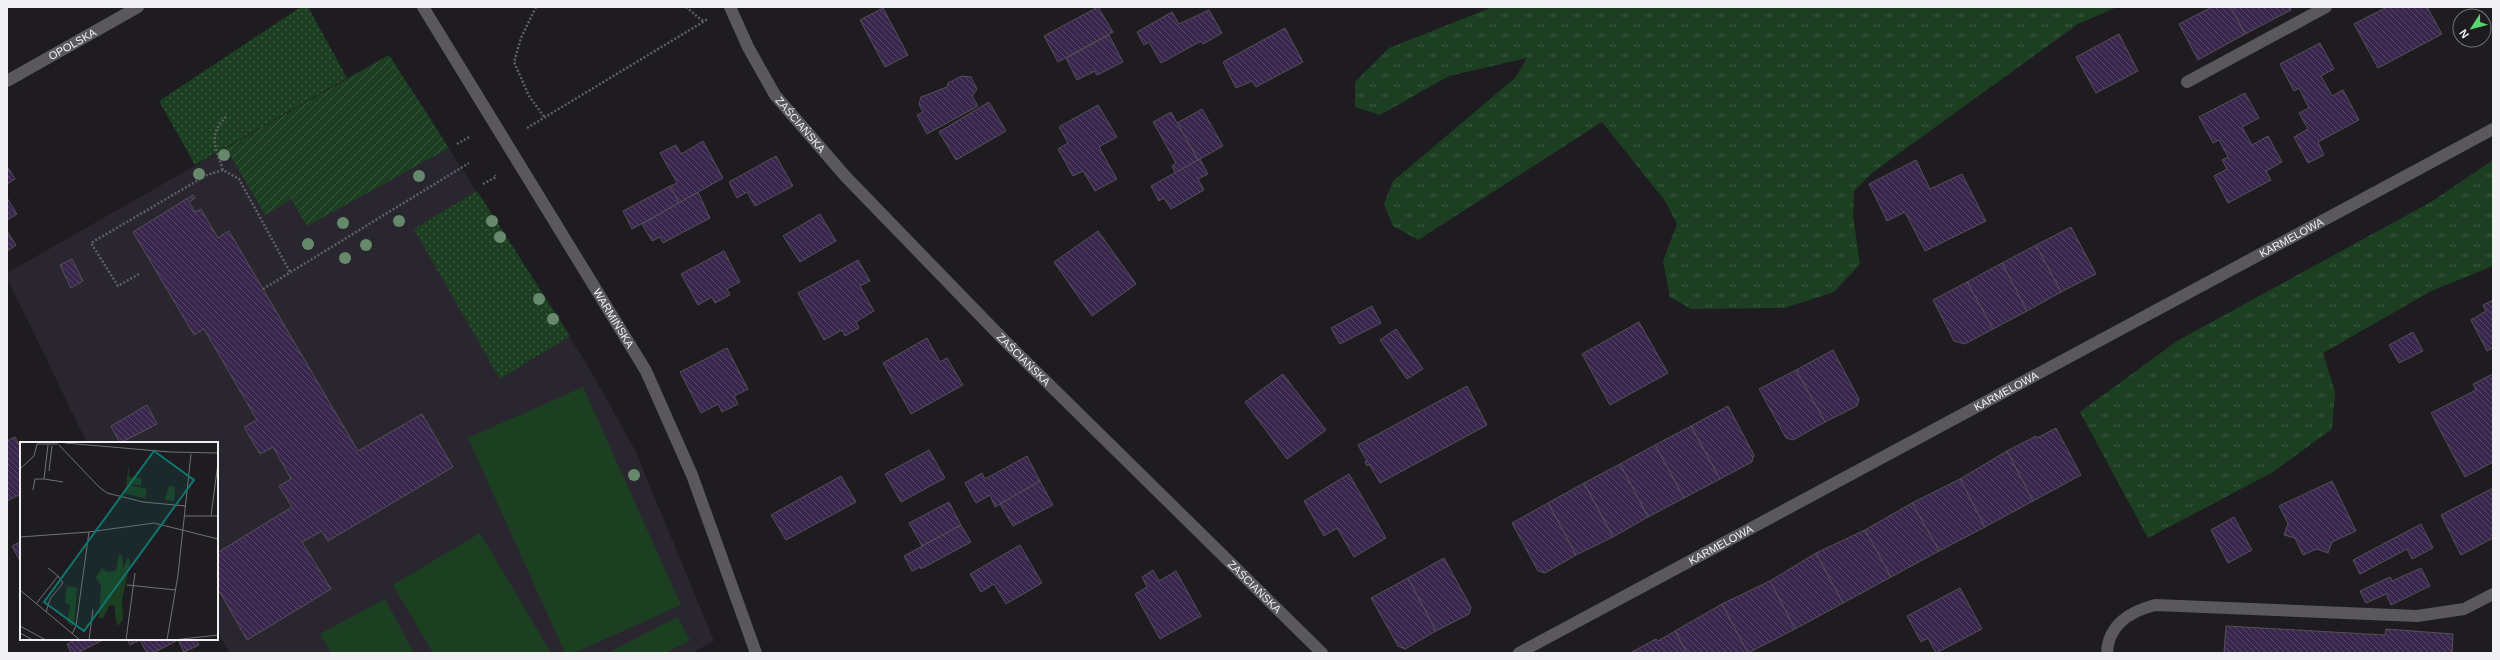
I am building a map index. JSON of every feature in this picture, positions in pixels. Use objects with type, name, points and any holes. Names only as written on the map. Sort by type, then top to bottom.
[{"type":"street","name":"OPOLSKA","points":[[7,81],[138,7]]},
{"type":"street","name":"WARMIŃSKA","points":[[423,7],[646,372],[692,475],[756,653]]},
{"type":"street","name":"ZAŚCIAŃSKA","points":[[730,7],[748,48],[775,95],[846,177],[1004,340],[1322,653]]},
{"type":"street","points":[[2187,82],[2326,7]]},
{"type":"street","name":"KARMELOWA","points":[[1519,653],[2493,129]]},
{"type":"street","points":[[2107,653],[2112,634],[2123,619],[2137,609],[2155,605],[2417,616],[2464,609],[2493,594]]},
{"type":"path","points":[[536,7],[521,38],[514,62],[529,96],[545,118]]},
{"type":"path","points":[[686,7],[704,22]]},
{"type":"path","points":[[524,130],[713,16]]},
{"type":"path","points":[[226,117],[215,130],[213,138],[223,170],[239,179],[290,272]]},
{"type":"path","points":[[263,289],[469,163]]},
{"type":"path","points":[[139,274],[118,286],[91,243],[207,175],[223,170]]},
{"type":"path","points":[[483,184],[496,177],[493,172]]},
{"type":"shaded area","points":[[389,55],[588,366],[635,450],[714,641],[692,653],[229,653],[218,632],[218,442],[87,442],[7,278],[7,273]]},
{"type":"green space","points":[[301,7],[308,7],[347,78],[195,165],[159,101]]},
{"type":"green space","points":[[1493,7],[2117,7],[2078,24],[1872,173],[1854,191],[1853,216],[1860,264],[1834,292],[1785,308],[1691,309],[1670,297],[1663,261],[1677,224],[1665,201],[1602,122],[1418,240],[1393,226],[1384,204],[1393,181],[1515,78],[1527,58],[1449,76],[1380,115],[1355,107],[1355,82],[1389,48]]},
{"type":"green space","points":[[389,55],[449,148],[307,226],[291,199],[265,215],[226,148]]},
{"type":"green space","points":[[2493,160],[2493,266],[2431,291],[2323,353],[2335,392],[2332,429],[2273,472],[2148,538],[2080,412],[2177,341],[2431,202]]},
{"type":"green space","points":[[477,191],[570,336],[500,379],[414,229]]},
{"type":"green space","points":[[583,387],[681,605],[574,653],[565,653],[468,438]]},
{"type":"green space","points":[[480,533],[551,653],[433,653],[393,585]]},
{"type":"green space","points":[[385,599],[414,653],[331,653],[320,634]]},
{"type":"green space","points":[[677,617],[690,640],[666,653],[608,653]]},
{"type":"building","points":[[1098,7],[1113,32],[1058,62],[1044,36]]},
{"type":"building","points":[[2212,7],[2231,7],[2245,34],[2198,60],[2179,24]]},
{"type":"building","points":[[2231,7],[2290,7],[2291,10],[2245,34]]},
{"type":"building","points":[[2387,7],[2427,7],[2442,34],[2378,68],[2354,24]]},
{"type":"building","points":[[883,8],[908,55],[885,67],[860,20]]},
{"type":"building","points":[[1209,10],[1222,33],[1203,44],[1201,41],[1161,63],[1149,42],[1144,45],[1137,32],[1172,12],[1179,24]]},
{"type":"building","points":[[1285,28],[1303,62],[1256,87],[1252,81],[1236,88],[1223,62]]},
{"type":"building","points":[[2119,34],[2138,71],[2096,93],[2076,57]]},
{"type":"building","points":[[1109,35],[1123,62],[1097,75],[1095,71],[1077,80],[1066,58]]},
{"type":"building","points":[[2320,43],[2334,69],[2321,76],[2332,96],[2343,90],[2359,120],[2318,142],[2324,155],[2308,163],[2294,137],[2308,129],[2299,113],[2309,108],[2299,88],[2294,91],[2280,64]]},
{"type":"building","points":[[962,76],[971,77],[977,89],[972,96],[978,106],[927,134],[917,115],[923,112],[919,104],[921,97],[947,87],[948,83]]},
{"type":"building","points":[[2245,93],[2259,118],[2242,127],[2252,145],[2268,136],[2282,162],[2266,171],[2271,180],[2228,203],[2214,176],[2227,169],[2222,160],[2228,157],[2219,140],[2213,143],[2199,117]]},
{"type":"building","points":[[989,102],[1006,131],[956,160],[939,132]]},
{"type":"building","points":[[1098,105],[1117,137],[1099,147],[1117,179],[1095,191],[1083,171],[1073,176],[1058,149],[1068,143],[1059,127]]},
{"type":"building","points":[[1202,109],[1223,146],[1198,160],[1177,123]]},
{"type":"building","points":[[1171,112],[1198,160],[1175,173],[1172,166],[1176,163],[1153,122]]},
{"type":"building","points":[[703,141],[723,178],[679,203],[670,186],[677,183],[660,153],[676,145],[681,154]]},
{"type":"building","points":[[776,156],[793,186],[755,206],[747,192],[737,198],[729,182]]},
{"type":"building","points":[[1200,159],[1208,174],[1198,179],[1204,190],[1171,209],[1164,198],[1159,201],[1151,186]]},
{"type":"building","points":[[1916,160],[1930,189],[1962,174],[1986,221],[1925,251],[1905,212],[1887,221],[1869,184]]},
{"type":"building","points":[[7,166],[15,179],[7,184]]},
{"type":"building","points":[[670,186],[679,203],[632,229],[623,211]]},
{"type":"building","points":[[698,192],[710,218],[663,243],[660,237],[652,241],[642,224]]},
{"type":"building","points":[[193,195],[195,198],[189,202],[195,212],[201,209],[218,238],[229,231],[358,451],[422,414],[453,467],[328,541],[322,531],[302,542],[331,589],[247,640],[220,592],[218,593],[218,552],[292,507],[279,486],[291,479],[273,447],[260,454],[244,427],[257,420],[204,329],[194,335],[133,232]]},
{"type":"building","points":[[7,198],[17,214],[7,220]]},
{"type":"building","points":[[820,214],[836,241],[800,262],[783,236]]},
{"type":"building","points":[[2071,227],[2096,274],[2061,292],[2036,245]]},
{"type":"building","points":[[7,231],[16,245],[8,251],[7,250]]},
{"type":"building","points":[[1098,231],[1136,284],[1092,316],[1054,262]]},
{"type":"building","points":[[2036,245],[2061,292],[2027,311],[2002,263]]},
{"type":"building","points":[[724,251],[740,282],[727,289],[730,295],[715,303],[712,297],[698,305],[681,274]]},
{"type":"building","points":[[72,259],[83,281],[71,288],[60,265]]},
{"type":"building","points":[[858,260],[870,281],[860,286],[874,311],[856,322],[859,328],[845,336],[842,330],[824,340],[798,293]]},
{"type":"building","points":[[2002,263],[2027,311],[1993,329],[1967,282]]},
{"type":"building","points":[[1967,282],[1993,329],[1965,344],[1954,341],[1933,300]]},
{"type":"building","points":[[2493,300],[2493,348],[2487,351],[2471,320],[2486,311],[2483,305]]},
{"type":"building","points":[[1372,306],[1381,323],[1340,344],[1331,328]]},
{"type":"building","points":[[1639,322],[1668,373],[1610,405],[1582,354]]},
{"type":"building","points":[[1396,329],[1423,369],[1407,379],[1380,340]]},
{"type":"building","points":[[2413,332],[2423,351],[2399,363],[2389,345]]},
{"type":"building","points":[[927,338],[940,362],[947,358],[963,385],[911,414],[883,363]]},
{"type":"building","points":[[727,348],[748,389],[734,396],[738,404],[722,412],[718,404],[701,413],[680,372]]},
{"type":"building","points":[[1833,350],[1859,399],[1857,406],[1825,422],[1796,370]]},
{"type":"building","points":[[1796,370],[1825,422],[1793,440],[1786,438],[1759,389]]},
{"type":"building","points":[[1283,374],[1326,430],[1287,459],[1245,402]]},
{"type":"building","points":[[2493,374],[2493,432],[2491,433],[2493,437],[2493,462],[2465,477],[2431,413],[2476,390],[2473,384]]},
{"type":"building","points":[[1467,386],[1487,425],[1380,483],[1369,464],[1367,466],[1365,462],[1367,461],[1358,445]]},
{"type":"building","points":[[147,405],[157,424],[122,442],[119,442],[111,426]]},
{"type":"building","points":[[1728,406],[1754,455],[1752,462],[1720,479],[1691,426]]},
{"type":"building","points":[[1691,426],[1720,479],[1684,498],[1655,445]]},
{"type":"building","points":[[2056,428],[2081,475],[2033,501],[2007,451],[2036,436],[2037,438]]},
{"type":"building","points":[[15,437],[20,447],[20,494],[7,501],[7,441]]},
{"type":"building","points":[[1655,445],[1684,498],[1648,517],[1620,464]]},
{"type":"building","points":[[929,450],[945,478],[901,502],[885,474]]},
{"type":"building","points":[[2007,451],[2033,501],[1985,527],[1960,479]]},
{"type":"building","points":[[1027,456],[1040,481],[995,507],[990,495],[976,503],[965,483],[982,473],[985,479]]},
{"type":"building","points":[[1620,464],[1648,517],[1613,537],[1584,483]]},
{"type":"building","points":[[1349,474],[1386,538],[1354,557],[1337,528],[1324,536],[1304,501]]},
{"type":"building","points":[[841,476],[856,502],[786,540],[771,515]]},
{"type":"building","points":[[1960,479],[1985,527],[1939,551],[1912,503]]},
{"type":"building","points":[[1040,481],[1053,505],[1013,526],[1000,504]]},
{"type":"building","points":[[2332,481],[2356,531],[2332,542],[2328,553],[2317,549],[2303,555],[2295,538],[2284,535],[2288,523],[2279,506]]},
{"type":"building","points":[[1584,483],[1613,537],[1576,555],[1548,503]]},
{"type":"building","points":[[2493,488],[2493,538],[2461,555],[2441,515]]},
{"type":"building","points":[[949,502],[961,525],[922,546],[909,523]]},
{"type":"building","points":[[1548,503],[1576,555],[1545,573],[1538,571],[1512,523]]},
{"type":"building","points":[[1912,503],[1939,551],[1891,577],[1865,530]]},
{"type":"building","points":[[2234,517],[2252,550],[2228,563],[2211,530]]},
{"type":"building","points":[[2421,524],[2433,548],[2412,559],[2407,549],[2360,574],[2353,560]]},
{"type":"building","points":[[961,525],[971,542],[921,569],[920,567],[912,571],[904,556]]},
{"type":"building","points":[[1865,530],[1891,577],[1843,603],[1816,553]]},
{"type":"building","points":[[20,542],[20,561],[12,546]]},
{"type":"building","points":[[1020,545],[1042,583],[1006,604],[994,584],[981,592],[970,574]]},
{"type":"building","points":[[1816,553],[1843,603],[1795,629],[1770,581]]},
{"type":"building","points":[[1444,558],[1471,607],[1469,614],[1436,631],[1408,578]]},
{"type":"building","points":[[2421,568],[2430,586],[2391,605],[2386,594],[2366,603],[2360,591],[2390,577],[2392,581]]},
{"type":"building","points":[[1153,570],[1159,581],[1176,571],[1201,616],[1160,639],[1135,594],[1147,587],[1142,577]]},
{"type":"building","points":[[1408,578],[1436,631],[1405,649],[1398,646],[1371,598]]},
{"type":"building","points":[[1770,581],[1795,629],[1748,653],[1722,604]]},
{"type":"building","points":[[1960,588],[1982,629],[1936,653],[1928,638],[1921,642],[1907,616]]},
{"type":"building","points":[[1722,604],[1748,653],[1687,653],[1675,631]]},
{"type":"building","points":[[2226,626],[2385,635],[2386,629],[2453,634],[2452,653],[2224,653]]},
{"type":"building","points":[[1675,631],[1687,653],[1630,653],[1656,639],[1658,641]]},
{"type":"building","points":[[74,640],[103,640],[77,653],[71,653],[67,644]]},
{"type":"building","points":[[128,640],[140,640],[130,645]]},
{"type":"building","points":[[140,640],[178,640],[153,653],[147,653]]},
{"type":"building","points":[[178,640],[196,640],[199,645],[184,652]]}]
